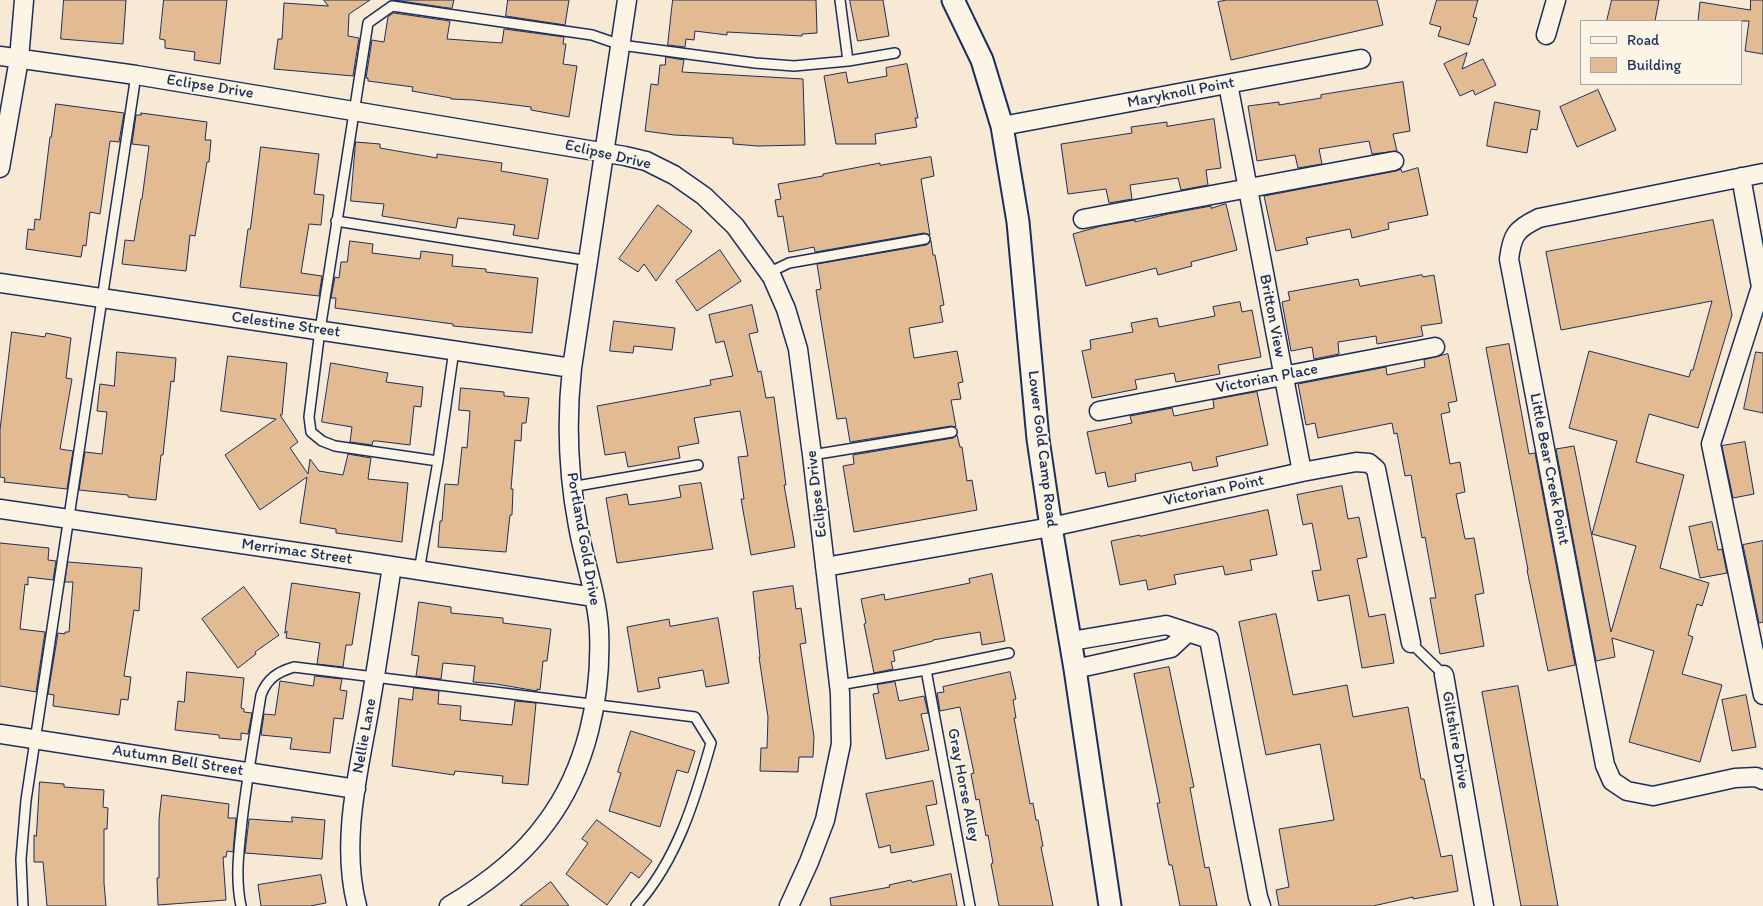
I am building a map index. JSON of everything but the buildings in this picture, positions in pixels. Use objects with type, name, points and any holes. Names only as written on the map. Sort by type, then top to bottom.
[{"type":"street","points":[[0,168],[19,59],[24,0]]},
{"type":"street","name":"Portland Gold Drive","points":[[449,906],[475,891],[500,871],[524,850],[547,823],[565,793],[579,763],[596,706],[599,629],[578,527],[572,486],[568,453],[568,409],[572,368],[590,261],[627,0]]},
{"type":"street","name":"Lower Gold Camp Road","points":[[953,0],[982,60],[1002,126],[1018,222],[1038,439],[1051,527],[1076,669],[1100,851],[1110,906]]},
{"type":"street","points":[[1546,34],[1556,0]]},
{"type":"street","name":"Eclipse Drive","points":[[0,56],[136,75],[605,151],[646,161],[674,175],[704,196],[735,226],[768,272],[786,309],[798,350],[839,685],[842,744],[825,820],[789,906]]},
{"type":"street","name":"Maryknoll Point","points":[[1002,126],[1361,59]]},
{"type":"street","name":"Britton View","points":[[1228,84],[1302,472]]},
{"type":"street","points":[[1084,219],[1394,161]]},
{"type":"street","name":"Little Bear Creek Point","points":[[1763,173],[1539,218],[1524,225],[1512,240],[1510,260],[1605,765],[1612,781],[1627,791],[1652,796],[1735,778],[1756,777],[1763,780]]},
{"type":"street","points":[[1741,177],[1761,287],[1712,444],[1763,695]]},
{"type":"street","name":"Celestine Street","points":[[0,283],[572,368]]},
{"type":"street","name":"Victorian Place","points":[[1099,411],[1436,348]]},
{"type":"street","name":"Victorian Point","points":[[826,567],[1051,527],[1356,462],[1369,463],[1376,469]]},
{"type":"street","name":"Giltshire Drive","points":[[1376,469],[1412,643]]},
{"type":"street","name":"Merrimac Street","points":[[0,509],[392,566],[594,598]]},
{"type":"street","name":"Nellie Lane","points":[[357,906],[350,862],[356,789],[376,676],[392,566]]},
{"type":"street","points":[[1071,641],[1166,625],[1209,638],[1258,897],[1262,906]]},
{"type":"street","points":[[1076,669],[1171,648],[1188,632]]},
{"type":"street","name":"Giltshire Drive","points":[[1444,675],[1484,906]]},
{"type":"street","name":"Autumn Bell Street","points":[[0,734],[356,789]]},
{"type":"lane","points":[[840,0],[848,60]]},
{"type":"lane","points":[[438,461],[335,446],[322,441],[311,432],[309,417],[320,330],[368,24],[392,6],[592,35],[621,45],[755,63],[794,66],[895,53]]},
{"type":"lane","points":[[23,906],[22,831],[136,75]]},
{"type":"lane","points":[[336,221],[590,261]]},
{"type":"lane","points":[[768,272],[789,263],[925,239]]},
{"type":"lane","points":[[419,571],[438,461],[454,350]]},
{"type":"lane","points":[[812,455],[952,432]]},
{"type":"lane","points":[[572,486],[698,465]]},
{"type":"lane","name":"Giltshire Drive","points":[[1412,643],[1444,675]]},
{"type":"lane","points":[[839,685],[1009,653]]},
{"type":"lane","points":[[241,906],[238,874],[248,772],[261,695],[264,685],[273,676],[294,667],[695,717],[711,743],[694,802],[670,858],[636,906]]},
{"type":"lane","name":"Gray Horse Alley","points":[[926,670],[970,906]]}]
